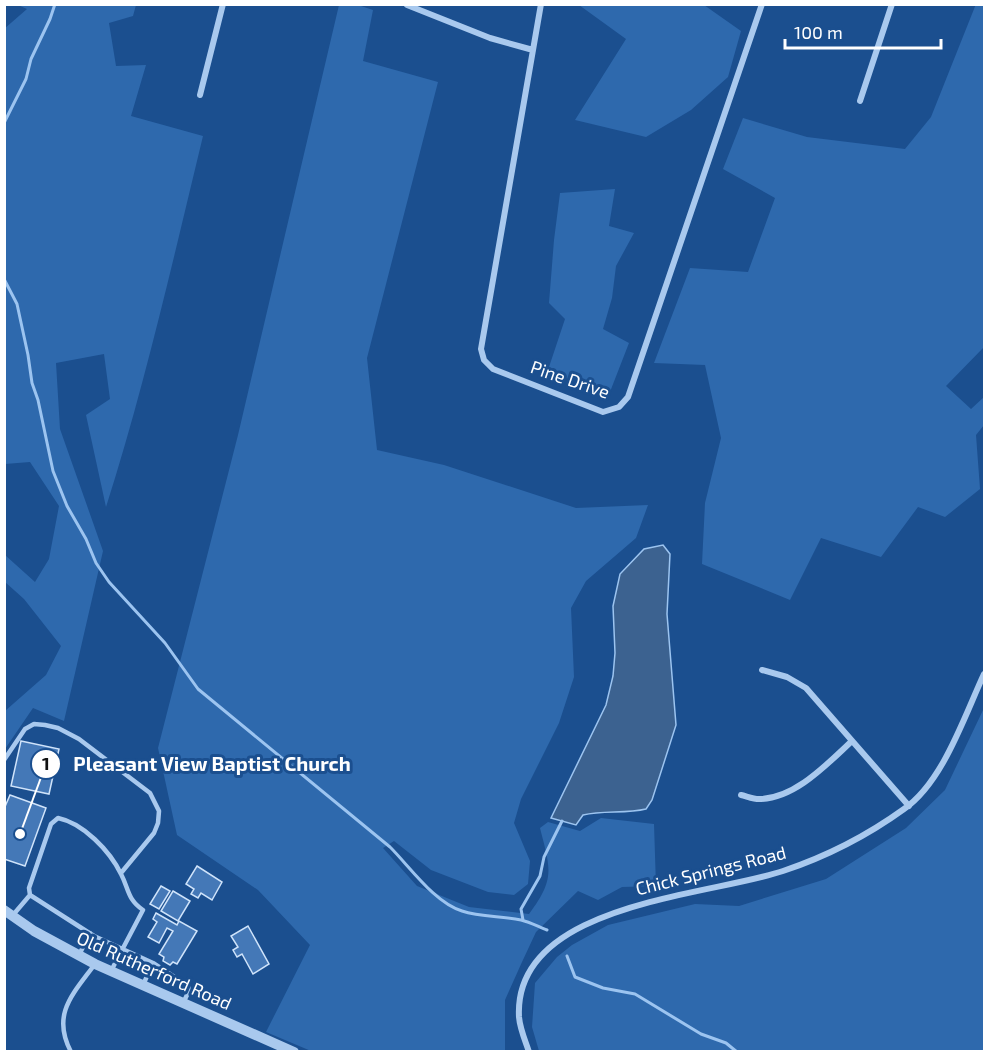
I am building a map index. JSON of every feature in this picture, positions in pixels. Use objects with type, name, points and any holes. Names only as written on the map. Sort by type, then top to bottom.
[{"type":"street","points":[[200,94],[223,4]]},
{"type":"street","name":"Pine Drive","points":[[541,4],[481,349],[484,360],[493,369],[603,412],[619,408],[628,397],[762,4]]},
{"type":"street","points":[[861,101],[892,4]]},
{"type":"street","points":[[406,5],[490,38],[533,50]]},
{"type":"street","points":[[762,670],[787,677],[806,688],[909,806]]},
{"type":"street","name":"Chick Springs Road","points":[[529,1052],[519,1019],[520,997],[524,984],[539,960],[564,937],[583,925],[621,909],[745,882],[784,871],[851,842],[882,824],[909,806],[926,789],[941,766],[984,674]]},
{"type":"street","points":[[741,795],[759,799],[792,790],[816,774],[852,741]]},
{"type":"street","name":"Old Rutherford Road","points":[[9,913],[34,931],[95,964],[294,1052]]},
{"type":"lane","points":[[4,760],[25,729],[33,724],[45,725],[79,739],[150,793],[159,811],[158,823],[154,833],[121,873]]},
{"type":"lane","points":[[111,971],[122,949],[143,910],[132,901],[121,873],[94,836],[58,818],[51,824],[29,888],[30,895],[90,933],[122,949],[153,963],[188,986],[189,991],[183,1003]]},
{"type":"lane","points":[[9,913],[30,895]]},
{"type":"lane","points":[[79,956],[90,933]]},
{"type":"lane","points":[[143,986],[153,963]]},
{"type":"lane","points":[[70,1052],[63,1037],[63,1014],[70,997],[95,964]]},
{"type":"shaded area","points":[[976,4],[984,5],[984,347],[946,386],[971,409],[984,397],[984,425],[976,435],[980,489],[945,517],[918,507],[881,557],[821,538],[790,600],[702,564],[705,503],[721,438],[705,365],[654,363],[690,268],[748,272],[775,198],[723,169],[743,118],[807,137],[905,149],[931,117]]},
{"type":"shaded area","points":[[18,5],[136,5],[133,16],[109,23],[116,66],[146,65],[131,116],[203,136],[146,369],[106,507],[86,415],[110,399],[104,354],[56,363],[60,429],[103,551],[64,721],[33,708],[5,749],[5,711],[46,675],[61,646],[24,599],[5,582],[5,555],[35,582],[49,559],[59,506],[30,462],[5,464],[4,29],[27,9]]},
{"type":"shaded area","points":[[339,5],[358,5],[373,10],[363,61],[438,82],[367,358],[377,450],[444,465],[576,508],[648,505],[636,538],[586,581],[571,608],[574,677],[559,723],[521,799],[514,823],[530,861],[528,884],[514,895],[488,892],[431,870],[394,841],[383,848],[417,886],[469,907],[529,914],[538,902],[547,882],[548,863],[540,828],[548,822],[580,831],[601,818],[654,824],[656,886],[622,887],[598,900],[578,891],[536,932],[505,1000],[505,1051],[311,1051],[266,1032],[310,945],[258,890],[177,835],[158,748],[238,435]]},
{"type":"shaded area","points":[[579,5],[704,5],[741,31],[728,77],[691,110],[646,137],[575,120],[626,39]]},
{"type":"shaded area","points":[[615,189],[609,226],[634,233],[616,266],[612,298],[603,329],[629,343],[608,397],[548,370],[565,319],[549,303],[560,193]]},
{"type":"shaded area","points":[[663,545],[670,554],[667,614],[676,725],[652,800],[646,809],[583,815],[576,825],[551,818],[606,705],[613,676],[615,653],[613,606],[620,574],[644,549]]},
{"type":"shaded area","points":[[984,708],[984,1051],[539,1051],[532,1027],[535,983],[557,957],[572,945],[608,925],[695,904],[739,906],[826,879],[906,828],[945,790]]},
{"type":"building","points":[[21,741],[59,749],[49,794],[11,786]]},
{"type":"building","points":[[10,795],[46,808],[25,866],[4,859],[4,809]]},
{"type":"building","points":[[197,866],[222,882],[212,900],[201,893],[198,898],[191,894],[194,889],[186,884]]},
{"type":"building","points":[[161,886],[170,891],[159,909],[150,904]]},
{"type":"building","points":[[173,891],[190,901],[178,921],[161,911]]},
{"type":"building","points":[[156,913],[177,925],[179,921],[197,931],[177,964],[173,962],[170,965],[163,961],[164,957],[159,954],[173,931],[167,928],[159,943],[148,937],[157,922],[153,919]]},
{"type":"building","points":[[248,926],[269,964],[253,974],[242,954],[237,957],[233,950],[238,947],[231,936]]},
{"type":"waterway","points":[[4,123],[26,79],[31,59],[55,4]]},
{"type":"waterway","points":[[4,279],[17,304],[32,383],[38,400],[53,471],[67,506],[86,539],[96,563],[109,582],[165,643],[198,689],[390,847],[433,893],[452,907],[476,914],[521,920],[547,930]]},
{"type":"waterway","points":[[523,920],[521,909],[540,876],[544,857],[562,821]]},
{"type":"waterway","points":[[567,956],[575,977],[603,988],[635,994],[701,1034],[726,1043],[737,1052]]},
{"type":"place","name":"Pleasant View Baptist Church","points":[[20,834]]}]
